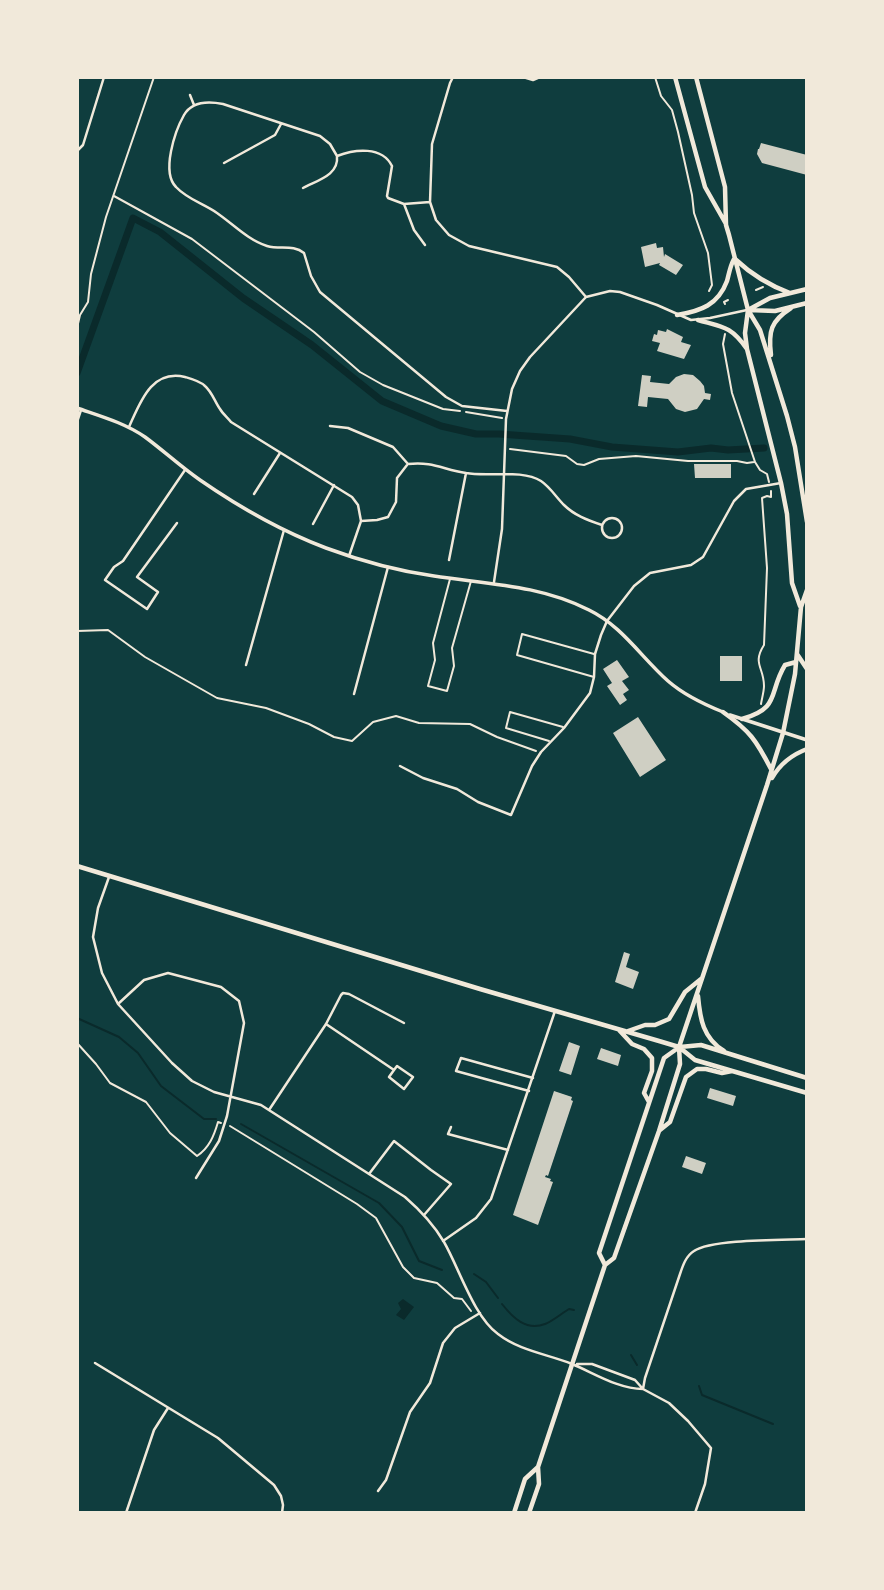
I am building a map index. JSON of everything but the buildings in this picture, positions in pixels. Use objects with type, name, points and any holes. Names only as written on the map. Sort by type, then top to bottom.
[{"type":"main road","points":[[675,77],[705,187],[726,225]]},
{"type":"main road","points":[[696,77],[725,187],[726,225],[734,259],[748,310],[760,330],[772,366],[795,447],[807,522]]},
{"type":"main road","points":[[734,259],[750,274],[790,293]]},
{"type":"main road","points":[[677,315],[691,313],[716,301],[722,293],[734,259]]},
{"type":"main road","points":[[748,310],[770,298],[807,289]]},
{"type":"main road","points":[[748,310],[768,312],[807,303]]},
{"type":"main road","points":[[772,366],[770,329],[778,317],[791,307]]},
{"type":"main road","points":[[748,310],[745,333],[747,349],[781,483],[787,514],[792,583],[801,607]]},
{"type":"main road","points":[[698,320],[728,329],[736,334],[747,349]]},
{"type":"main road","points":[[529,1513],[539,1483],[538,1467],[605,1265],[614,1258],[659,1131],[680,1064],[679,1047],[772,770],[792,692],[801,607],[807,590]]},
{"type":"main road","points":[[797,653],[807,668]]},
{"type":"main road","points":[[742,719],[753,716],[769,705],[785,665],[796,662]]},
{"type":"main road","points":[[723,712],[744,727],[772,770]]},
{"type":"main road","points":[[767,785],[779,767],[794,755],[807,750]]},
{"type":"main road","points":[[77,866],[679,1047],[701,1045],[807,1078]]},
{"type":"main road","points":[[628,1032],[645,1026],[655,1026],[669,1019],[685,992],[702,978]]},
{"type":"main road","points":[[698,991],[699,1012],[707,1035],[716,1046],[730,1054]]},
{"type":"main road","points":[[618,1029],[632,1044],[644,1049],[652,1058],[652,1071],[644,1093],[649,1102]]},
{"type":"main road","points":[[679,1047],[695,1060],[807,1093]]},
{"type":"main road","points":[[605,1265],[599,1253],[649,1102],[664,1058],[679,1047]]},
{"type":"main road","points":[[659,1131],[670,1122],[686,1077],[697,1069],[722,1073],[733,1071]]},
{"type":"main road","points":[[514,1513],[525,1479],[538,1467]]},
{"type":"street","points":[[77,151],[83,145],[104,77]]},
{"type":"street","points":[[453,77],[432,144],[430,202],[436,220],[449,235],[469,246],[557,267],[586,298]]},
{"type":"street","points":[[523,77],[533,82],[540,77]]},
{"type":"street","points":[[190,95],[194,105]]},
{"type":"street","points":[[303,188],[330,174],[338,164],[330,144],[320,136],[223,104],[201,103],[187,110],[181,120],[169,161],[170,176],[176,188],[215,211],[257,242],[301,251],[315,285],[325,297],[454,402],[470,408],[507,411]]},
{"type":"street","points":[[224,163],[275,135],[282,124]]},
{"type":"street","points":[[337,156],[358,149],[387,157],[392,166],[387,196],[404,204],[430,202]]},
{"type":"street","points":[[404,204],[414,230],[425,244]]},
{"type":"street","points":[[494,582],[502,529],[507,411],[512,388],[525,363],[586,298],[610,291],[621,292],[691,320],[748,310]]},
{"type":"street","points":[[128,428],[148,390],[161,379],[178,376],[204,385],[231,422],[352,497],[358,505],[362,521],[349,556]]},
{"type":"street","points":[[77,422],[79,409],[128,428],[237,504],[284,530],[349,556],[388,567],[522,587],[557,596],[592,611],[633,643],[666,680],[680,691],[723,712],[807,740]]},
{"type":"street","points":[[330,426],[348,428],[393,447],[408,464]]},
{"type":"street","points":[[254,494],[280,453]]},
{"type":"street","points":[[362,521],[388,517],[396,502],[397,478],[408,464],[421,463],[466,473],[528,476],[538,479],[572,512],[601,525]]},
{"type":"street","points":[[177,523],[137,578],[158,592],[147,609],[106,580],[114,567],[129,553],[185,470]]},
{"type":"street","points":[[449,560],[466,473]]},
{"type":"street","points":[[400,766],[511,815],[532,766],[541,752],[564,728],[590,693],[601,635],[607,621],[634,586],[650,573],[691,565],[703,557],[734,501],[746,489],[781,483]]},
{"type":"street","points":[[313,524],[334,485]]},
{"type":"street","points":[[614,518],[621,524],[622,531],[618,537],[608,538],[601,531],[601,525],[605,520],[614,518]]},
{"type":"street","points":[[246,665],[284,530]]},
{"type":"street","points":[[354,694],[388,567]]},
{"type":"street","points":[[109,876],[93,937],[102,973],[118,1004],[172,1063],[192,1081],[214,1092],[261,1105],[405,1197],[424,1215],[443,1241],[480,1313],[495,1333],[518,1346],[573,1364],[589,1373],[632,1389],[643,1389]]},
{"type":"street","points":[[118,1004],[144,980],[169,973],[220,988],[239,1001],[244,1023],[225,1124],[219,1141],[196,1178]]},
{"type":"street","points":[[269,1110],[326,1024],[341,995],[346,993],[404,1023]]},
{"type":"street","points":[[443,1241],[476,1218],[491,1199],[556,1010]]},
{"type":"street","points":[[326,1024],[394,1070]]},
{"type":"street","points":[[528,1091],[456,1072],[461,1058],[533,1078]]},
{"type":"street","points":[[397,1066],[413,1077],[404,1088],[389,1077],[394,1070],[397,1066]]},
{"type":"street","points":[[451,1127],[448,1134],[508,1150]]},
{"type":"street","points":[[369,1174],[394,1141],[451,1184],[424,1215]]},
{"type":"street","points":[[643,1389],[671,1301],[691,1253],[707,1244],[807,1239]]},
{"type":"street","points":[[378,1491],[386,1480],[410,1412],[430,1383],[443,1343],[455,1328],[480,1313]]},
{"type":"street","points":[[95,1363],[218,1438],[274,1485],[281,1496],[282,1513]]},
{"type":"street","points":[[573,1364],[592,1364],[635,1380],[643,1389],[669,1403],[688,1420],[710,1448],[705,1484],[695,1513]]},
{"type":"street","points":[[126,1513],[153,1430],[168,1408]]},
{"type":"lane","points":[[506,419],[512,419]]},
{"type":"lane","points":[[450,578],[433,643],[435,660],[428,686],[447,691],[454,666],[452,648],[471,580]]},
{"type":"lane","points":[[594,677],[517,655],[522,634],[596,654]]},
{"type":"lane","points":[[550,741],[506,728],[510,712],[564,728]]},
{"type":"path","points":[[77,328],[80,315],[88,302],[91,274],[106,217],[154,77]]},
{"type":"path","points":[[655,77],[661,96],[672,110],[678,132],[694,213],[708,253],[712,285],[709,290]]},
{"type":"path","points":[[114,196],[192,239],[314,332],[360,372],[383,385],[443,409],[506,419]]},
{"type":"path","points":[[756,290],[762,288]]},
{"type":"path","points":[[724,302],[728,300]]},
{"type":"path","points":[[726,332],[723,344],[732,393],[755,461],[760,470],[767,474],[770,485],[771,496],[762,498],[767,568],[764,645],[757,664],[764,684],[761,705]]},
{"type":"path","points":[[510,449],[566,456],[584,466],[599,458],[635,456],[688,461],[755,461]]},
{"type":"path","points":[[77,631],[108,630],[145,657],[217,698],[266,708],[309,724],[334,737],[352,741],[373,722],[396,716],[419,723],[470,724],[497,737],[541,752]]},
{"type":"path","points":[[77,1043],[110,1083],[146,1102],[170,1133],[197,1156],[204,1152],[209,1144],[218,1122],[225,1124],[357,1204],[376,1218],[403,1267],[414,1278],[437,1283],[468,1306],[474,1317]]},
{"type":"water","points":[[403,1299],[414,1307],[404,1320],[396,1315],[401,1309],[398,1303]]},
{"type":"waterway","points":[[77,373],[133,218],[160,232],[243,298],[312,345],[382,401],[441,426],[476,434],[570,439],[612,447],[678,452],[711,448],[764,448]]},
{"type":"waterway","points":[[77,1018],[119,1037],[138,1053],[161,1086],[204,1119],[216,1119]]},
{"type":"waterway","points":[[241,1124],[379,1203],[402,1227],[419,1261],[442,1270]]},
{"type":"waterway","points":[[474,1274],[486,1282],[498,1298]]},
{"type":"waterway","points":[[502,1304],[515,1318],[532,1326],[545,1324],[569,1309],[574,1310]]},
{"type":"waterway","points":[[631,1355],[637,1365]]},
{"type":"waterway","points":[[699,1386],[702,1395],[773,1424]]}]
